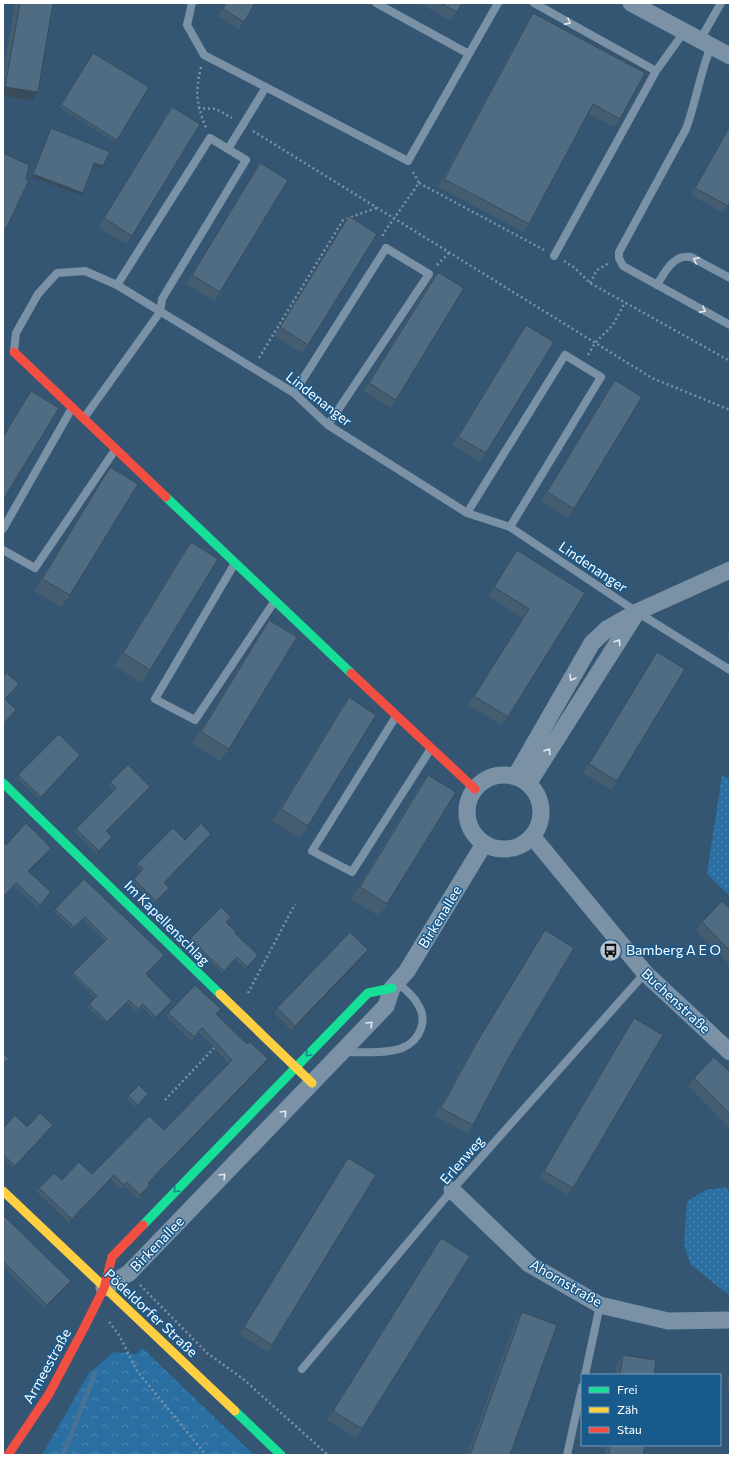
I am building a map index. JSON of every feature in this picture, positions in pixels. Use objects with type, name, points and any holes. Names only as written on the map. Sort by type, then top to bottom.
[{"type":"street","points":[[631,3],[730,56]]},
{"type":"street","points":[[14,352],[431,749],[475,788]]},
{"type":"street","points":[[521,781],[637,612],[730,570]]},
{"type":"street","points":[[504,775],[521,781],[536,796],[540,809],[539,823],[532,836],[522,845],[509,849],[496,849],[484,844],[474,835],[468,824],[466,812],[469,799],[475,788],[483,781],[504,775]]},
{"type":"street","name":"Im Kapellenschlag","points":[[3,783],[312,1083]]},
{"type":"street","name":"Buchenstraße","points":[[532,836],[645,973],[730,1052]]},
{"type":"street","name":"Birkenallee","points":[[104,1288],[129,1274],[386,1006],[395,986],[407,971],[484,844]]},
{"type":"street","name":"Birkenallee","points":[[104,1288],[112,1257],[295,1067],[368,993],[395,986]]},
{"type":"street","name":"Ahornstraße","points":[[452,1190],[529,1264],[600,1305],[668,1321],[730,1320]]},
{"type":"street","name":"Pödeldorfer Straße","points":[[3,1191],[281,1455]]},
{"type":"street","name":"Armeestraße","points":[[8,1455],[50,1394],[104,1288]]},
{"type":"lane","points":[[192,3],[187,25],[204,54],[408,162],[498,3]]},
{"type":"lane","points":[[376,3],[469,54]]},
{"type":"lane","points":[[534,3],[656,71]]},
{"type":"lane","points":[[721,3],[706,43],[693,109],[686,129],[619,252],[619,258],[623,266],[730,325]]},
{"type":"lane","points":[[554,256],[656,71],[684,32]]},
{"type":"lane","points":[[228,149],[266,87]]},
{"type":"lane","points":[[84,418],[160,312],[162,299],[246,160],[210,138],[117,285]]},
{"type":"lane","points":[[294,393],[386,248],[429,274],[328,425]]},
{"type":"lane","points":[[657,285],[675,260],[684,256],[691,257],[730,278]]},
{"type":"lane","name":"Lindenanger","points":[[14,352],[16,333],[38,294],[57,273],[85,271],[117,285],[294,393],[328,425],[467,513],[510,527],[637,612],[730,670]]},
{"type":"lane","points":[[467,513],[565,355],[601,377],[510,527]]},
{"type":"lane","points":[[3,529],[72,407]]},
{"type":"lane","points":[[3,550],[35,568],[115,449]]},
{"type":"lane","points":[[236,562],[155,698],[194,720],[276,600]]},
{"type":"lane","points":[[396,715],[312,851],[352,872],[431,749]]},
{"type":"lane","name":"Erlenweg","points":[[302,1369],[452,1190],[645,973]]},
{"type":"lane","points":[[343,1052],[401,1049],[412,1043],[421,1032],[423,1021],[418,1003],[395,986]]},
{"type":"lane","points":[[584,1374],[600,1305]]},
{"type":"lane","points":[[567,1455],[581,1391]]},
{"type":"path","points":[[204,54],[196,88],[198,108],[210,138]]},
{"type":"path","points":[[198,108],[216,109],[243,125],[652,378],[730,410]]},
{"type":"path","points":[[408,162],[419,183],[576,268],[590,283],[730,361]]},
{"type":"path","points":[[386,248],[383,234],[419,183]]},
{"type":"path","points":[[253,368],[343,220],[376,208]]},
{"type":"path","points":[[429,274],[449,252]]},
{"type":"path","points":[[590,283],[597,270],[619,258]]},
{"type":"path","points":[[582,365],[595,343],[613,325],[625,302]]},
{"type":"path","points":[[238,1011],[295,904]]},
{"type":"path","points":[[165,1100],[218,1042]]},
{"type":"path","points":[[129,1274],[206,1353],[242,1378],[328,1455]]},
{"type":"path","points":[[96,1304],[119,1335],[137,1371],[206,1455]]},
{"type":"green space","points":[[722,775],[730,779],[730,896],[707,874]]},
{"type":"green space","points":[[726,1187],[730,1193],[730,1296],[691,1265],[684,1245],[687,1202],[705,1190]]},
{"type":"green space","points":[[142,1348],[254,1455],[42,1455],[89,1373],[114,1352],[137,1354]]},
{"type":"building","points":[[20,3],[53,3],[38,92],[5,87]]},
{"type":"building","points":[[226,3],[255,3],[244,22],[223,9]]},
{"type":"building","points":[[440,3],[462,3],[457,12]]},
{"type":"building","points":[[533,13],[645,73],[620,119],[593,104],[529,224],[444,179]]},
{"type":"building","points":[[93,53],[149,87],[117,140],[61,105]]},
{"type":"building","points":[[172,107],[200,124],[132,236],[104,218]]},
{"type":"building","points":[[730,126],[730,202],[728,206],[695,188]]},
{"type":"building","points":[[51,128],[110,152],[103,166],[94,163],[83,193],[33,174]]},
{"type":"building","points":[[3,153],[29,165],[26,179],[29,180],[6,229],[3,227]]},
{"type":"building","points":[[260,163],[288,180],[220,292],[192,275]]},
{"type":"building","points":[[349,216],[377,234],[308,345],[280,327]]},
{"type":"building","points":[[438,272],[464,288],[396,400],[369,383]]},
{"type":"building","points":[[526,325],[554,342],[486,453],[458,437]]},
{"type":"building","points":[[615,380],[642,397],[574,509],[547,492]]},
{"type":"building","points":[[31,391],[59,408],[3,500],[3,437]]},
{"type":"building","points":[[110,467],[138,484],[70,595],[42,579]]},
{"type":"building","points":[[191,542],[218,559],[150,670],[123,653]]},
{"type":"building","points":[[517,550],[585,593],[508,717],[474,696],[529,609],[494,587]]},
{"type":"building","points":[[269,620],[297,637],[229,749],[201,732]]},
{"type":"building","points":[[657,652],[685,669],[617,781],[589,764]]},
{"type":"building","points":[[7,673],[19,684],[5,699],[16,710],[3,724],[3,676]]},
{"type":"building","points":[[349,697],[376,715],[308,826],[281,809]]},
{"type":"building","points":[[59,734],[80,755],[41,797],[18,775]]},
{"type":"building","points":[[128,765],[150,787],[106,831],[112,837],[99,851],[76,829],[116,788],[110,782]]},
{"type":"building","points":[[428,775],[456,792],[387,904],[360,887]]},
{"type":"building","points":[[26,823],[51,848],[28,871],[51,892],[40,905],[16,883],[3,897],[3,842],[6,845]]},
{"type":"building","points":[[201,823],[211,834],[164,883],[169,888],[156,901],[134,879],[143,869],[137,864],[173,828],[185,840]]},
{"type":"building","points":[[84,879],[164,955],[146,974],[172,1001],[156,1017],[143,1004],[138,1009],[129,1000],[107,1022],[89,1004],[97,996],[73,973],[107,939],[85,917],[74,927],[55,909]]},
{"type":"building","points":[[722,901],[730,909],[730,951],[702,922]]},
{"type":"building","points":[[221,907],[231,917],[226,922],[258,955],[247,967],[237,957],[224,971],[190,939]]},
{"type":"building","points":[[545,930],[574,948],[508,1059],[473,1125],[441,1108],[477,1042]]},
{"type":"building","points":[[350,932],[368,950],[295,1026],[277,1008]]},
{"type":"building","points":[[195,985],[221,1009],[216,1014],[247,1044],[250,1042],[268,1059],[148,1183],[150,1185],[140,1195],[127,1182],[124,1185],[114,1175],[72,1219],[39,1188],[54,1173],[62,1180],[79,1162],[92,1174],[149,1116],[164,1130],[232,1060],[202,1028],[194,1037],[168,1013]]},
{"type":"building","points":[[634,1018],[663,1035],[573,1188],[544,1171]]},
{"type":"building","points":[[3,1053],[9,1059],[3,1064]]},
{"type":"building","points":[[714,1057],[730,1072],[730,1114],[694,1078]]},
{"type":"building","points":[[139,1085],[148,1094],[138,1105],[128,1096]]},
{"type":"building","points":[[40,1113],[53,1125],[15,1166],[3,1154],[3,1126],[4,1127],[15,1115],[27,1127]]},
{"type":"building","points":[[348,1158],[376,1175],[272,1345],[244,1327]]},
{"type":"building","points":[[3,1215],[71,1281],[47,1305],[3,1261]]},
{"type":"building","points":[[441,1238],[470,1256],[362,1429],[333,1411]]},
{"type":"building","points":[[522,1312],[557,1325],[510,1455],[470,1455]]},
{"type":"building","points":[[623,1355],[656,1360],[654,1374],[620,1374]]},
{"type":"building","points":[[610,1446],[645,1446],[643,1455],[609,1455]]},
{"type":"waterway","points":[[63,1455],[95,1373]]},
{"type":"traffic: fast","points":[[166,497],[351,673]]},
{"type":"traffic: fast","points":[[3,783],[220,994]]},
{"type":"traffic: fast","points":[[143,1225],[368,993],[392,988]]},
{"type":"traffic: fast","points":[[235,1411],[281,1455]]},
{"type":"traffic: slow","points":[[220,994],[312,1083]]},
{"type":"traffic: slow","points":[[3,1191],[235,1411]]},
{"type":"traffic: jam","points":[[14,352],[166,497]]},
{"type":"traffic: jam","points":[[351,673],[475,789]]},
{"type":"traffic: jam","points":[[8,1455],[49,1394],[84,1328],[104,1288],[112,1257],[143,1225]]},
{"type":"place","name":"Bamberg A E O","points":[[611,950]]}]
